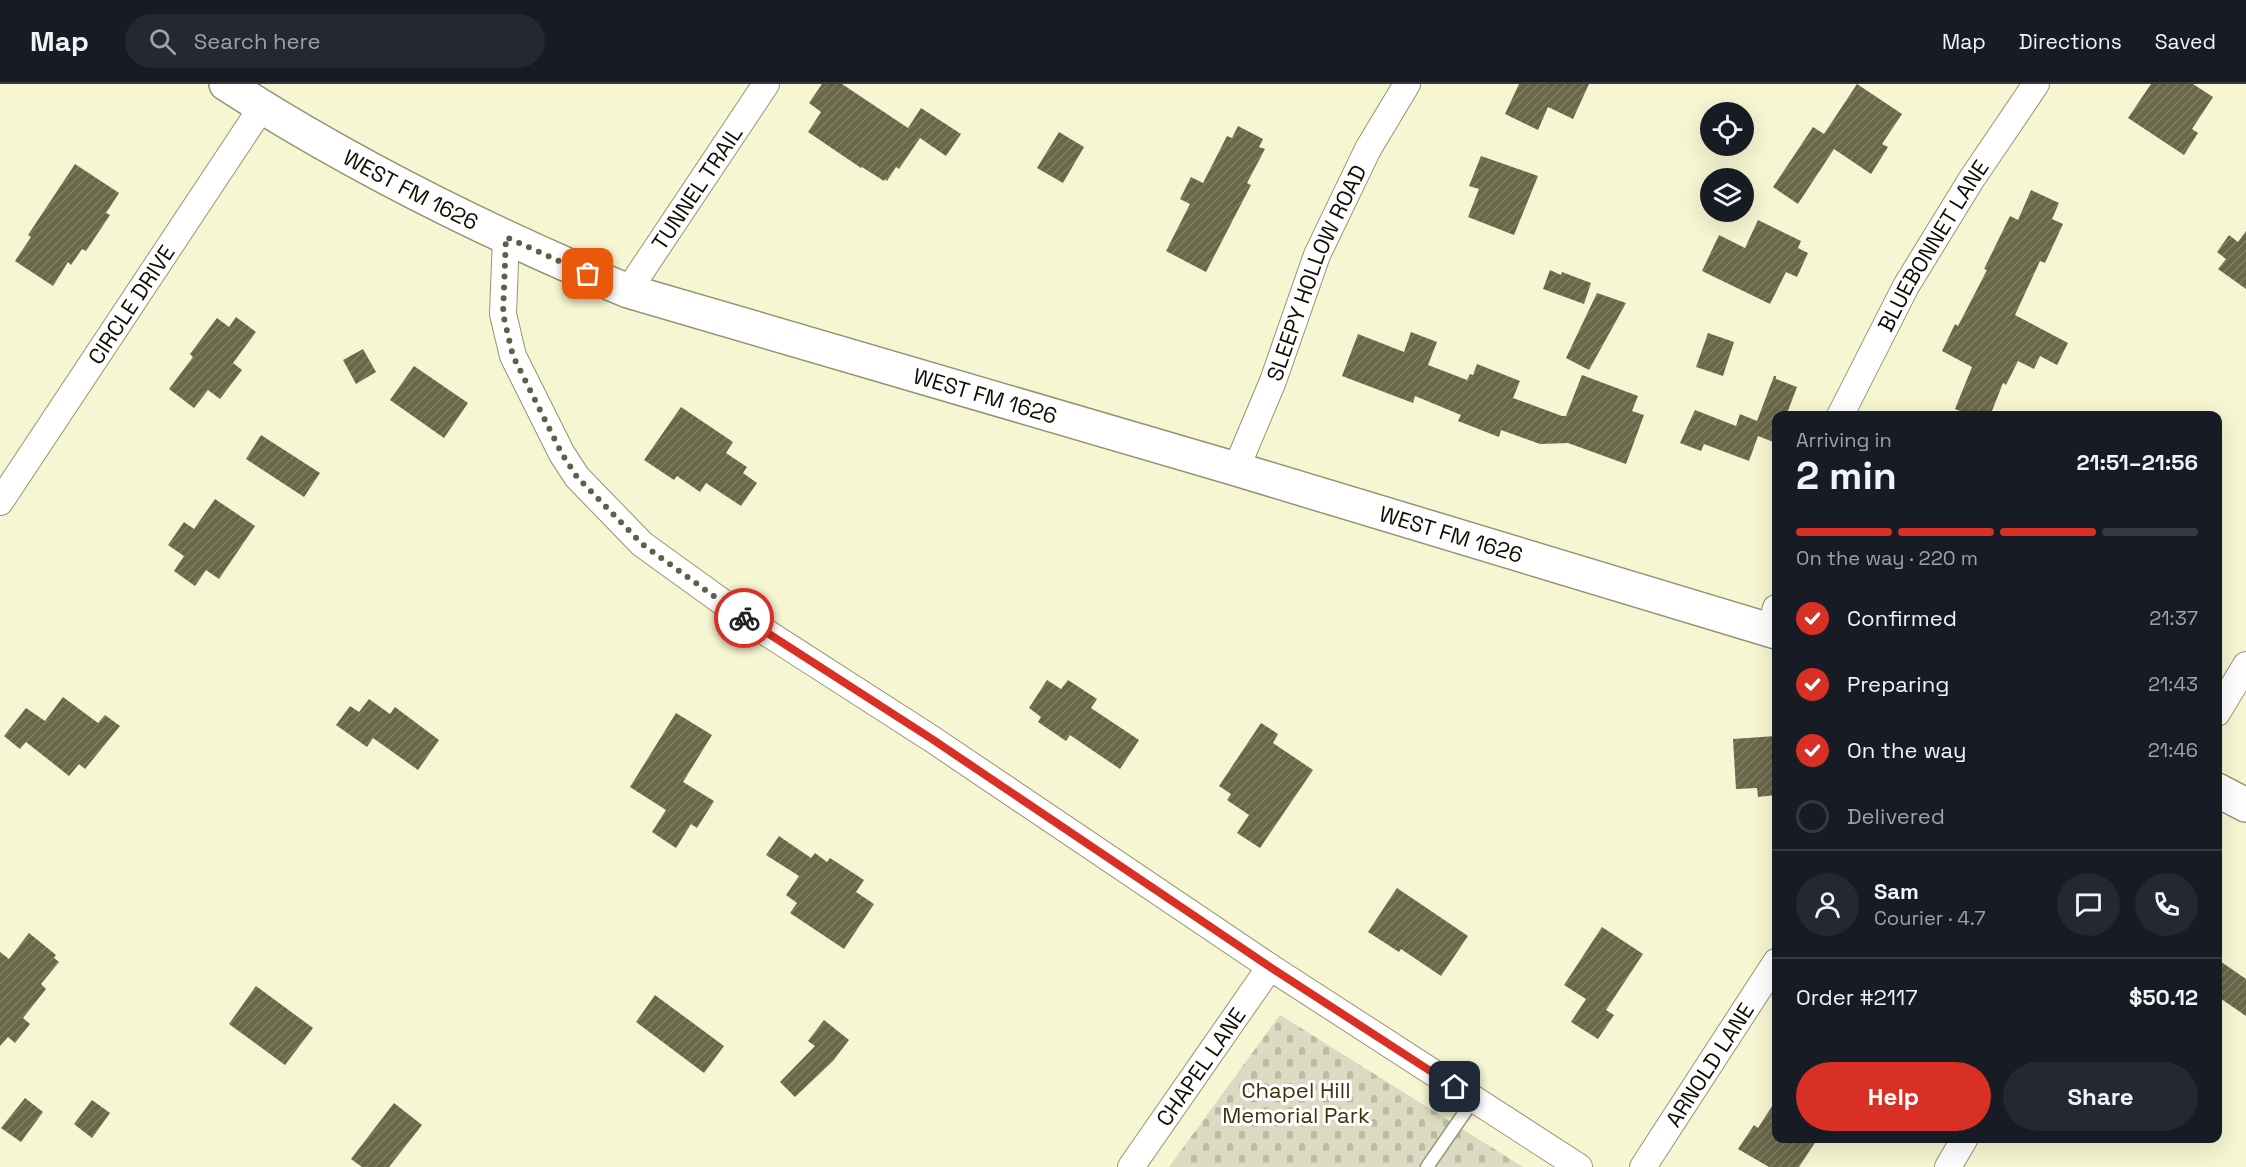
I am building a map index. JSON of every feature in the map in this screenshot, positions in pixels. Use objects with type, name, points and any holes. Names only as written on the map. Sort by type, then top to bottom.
[{"type":"main road","name":"WEST FM 1626","points":[[226,84],[409,191],[548,257],[628,291],[1772,622]]},
{"type":"main road","points":[[2222,793],[2246,805]]},
{"type":"street","name":"TUNNEL TRAIL","points":[[628,291],[766,84]]},
{"type":"street","name":"SLEEPY HOLLOW ROAD","points":[[1236,469],[1273,381],[1317,255],[1368,149],[1407,84]]},
{"type":"street","name":"BLUEBONNET LANE","points":[[1843,411],[1906,286],[1971,180],[2036,84]]},
{"type":"street","name":"CIRCLE DRIVE","points":[[0,502],[262,107]]},
{"type":"street","points":[[506,237],[503,314],[513,356],[562,454],[577,477],[642,544],[750,622],[932,739],[1270,967],[1578,1167]]},
{"type":"street","points":[[2222,704],[2246,665]]},
{"type":"street","name":"CHAPEL LANE","points":[[1131,1167],[1270,967]]},
{"type":"street","name":"ARNOLD LANE","points":[[1643,1167],[1772,969]]},
{"type":"street","points":[[1948,1167],[1962,1143]]},
{"type":"lane","points":[[1427,1167],[1474,1099]]},
{"type":"green space","name":"Chapel Hill Memorial Park","points":[[1280,1015],[1523,1167],[1169,1167]]},
{"type":"building","points":[[822,84],[842,84],[908,128],[921,108],[961,134],[946,156],[920,138],[899,169],[896,167],[887,181],[885,179],[884,181],[808,132],[821,112],[809,103]]},
{"type":"building","points":[[1519,84],[1589,84],[1573,119],[1548,107],[1538,130],[1505,114]]},
{"type":"building","points":[[1857,84],[1902,114],[1882,144],[1888,147],[1871,174],[1834,149],[1798,204],[1773,187],[1813,127],[1824,134]]},
{"type":"building","points":[[2151,84],[2193,84],[2213,97],[2192,129],[2198,133],[2184,155],[2128,118]]},
{"type":"building","points":[[1238,126],[1263,139],[1259,147],[1265,149],[1247,183],[1251,185],[1206,272],[1166,251],[1190,204],[1180,199],[1191,177],[1203,183],[1227,136],[1232,138]]},
{"type":"building","points":[[1059,132],[1084,147],[1063,183],[1037,168]]},
{"type":"building","points":[[1481,156],[1538,176],[1514,235],[1468,217],[1479,189],[1469,186]]},
{"type":"building","points":[[75,164],[119,193],[106,213],[110,215],[86,251],[82,249],[71,265],[68,262],[53,286],[15,261],[31,237],[28,235]]},
{"type":"building","points":[[2031,190],[2059,203],[2052,219],[2063,224],[2045,263],[2040,261],[2015,315],[2068,343],[2057,365],[2040,356],[2034,369],[2018,361],[2006,385],[2003,383],[1992,411],[1960,411],[1955,409],[1972,367],[1942,351],[1955,324],[1958,326],[1987,270],[1984,269],[2010,216],[2018,220]]},
{"type":"building","points":[[1758,220],[1801,241],[1798,248],[1808,253],[1797,277],[1786,272],[1770,304],[1702,271],[1719,235],[1745,248]]},
{"type":"building","points":[[2246,231],[2246,289],[2218,269],[2226,259],[2217,252],[2229,235],[2238,242]]},
{"type":"building","points":[[1550,270],[1591,283],[1584,304],[1543,289]]},
{"type":"building","points":[[1597,293],[1626,303],[1589,370],[1566,358]]},
{"type":"building","points":[[236,317],[256,332],[233,363],[242,370],[220,399],[208,390],[194,408],[169,389],[193,357],[190,354],[217,318],[229,327]]},
{"type":"building","points":[[1411,332],[1437,342],[1428,365],[1467,380],[1470,374],[1473,375],[1477,364],[1520,381],[1513,398],[1562,416],[1566,416],[1582,375],[1638,396],[1632,411],[1644,415],[1626,464],[1568,443],[1540,444],[1501,430],[1499,437],[1458,421],[1461,415],[1415,396],[1413,403],[1342,376],[1358,334],[1404,352]]},
{"type":"building","points":[[1708,333],[1734,342],[1723,376],[1696,367]]},
{"type":"building","points":[[363,349],[376,372],[356,384],[343,360]]},
{"type":"building","points":[[414,366],[468,403],[444,438],[390,400]]},
{"type":"building","points":[[1774,376],[1776,379],[1797,387],[1788,411],[1772,411],[1772,441],[1758,436],[1749,461],[1704,444],[1701,451],[1680,443],[1695,410],[1736,426],[1740,414],[1757,421]]},
{"type":"building","points":[[681,407],[733,442],[726,453],[747,467],[743,473],[757,483],[741,506],[706,483],[700,492],[677,476],[674,480],[644,460]]},
{"type":"building","points":[[261,435],[320,473],[304,497],[246,459]]},
{"type":"building","points":[[215,499],[255,526],[219,579],[206,570],[195,586],[174,571],[184,556],[168,545],[184,522],[194,529]]},
{"type":"building","points":[[1047,680],[1061,689],[1068,680],[1097,699],[1091,708],[1139,740],[1120,769],[1070,735],[1066,741],[1038,722],[1041,717],[1029,708]]},
{"type":"building","points":[[63,697],[98,723],[105,715],[120,726],[85,769],[79,764],[69,776],[26,742],[20,749],[4,736],[26,708],[45,721]]},
{"type":"building","points":[[369,699],[390,714],[395,707],[439,740],[418,770],[373,738],[367,747],[336,725],[350,706],[359,712]]},
{"type":"building","points":[[676,713],[712,735],[683,782],[714,801],[697,828],[691,824],[676,848],[652,832],[666,810],[630,787]]},
{"type":"building","points":[[1261,723],[1278,734],[1273,743],[1313,770],[1260,848],[1237,833],[1249,815],[1227,800],[1231,794],[1219,786]]},
{"type":"building","points":[[1772,736],[1772,795],[1758,797],[1757,788],[1736,789],[1733,739]]},
{"type":"building","points":[[779,836],[811,858],[815,853],[827,862],[830,858],[864,880],[856,892],[874,904],[844,949],[790,913],[797,903],[786,895],[799,876],[766,855]]},
{"type":"building","points":[[1397,888],[1468,936],[1441,976],[1401,949],[1399,952],[1368,932]]},
{"type":"building","points":[[1602,927],[1643,954],[1606,1010],[1614,1015],[1598,1039],[1571,1022],[1586,999],[1564,985]]},
{"type":"building","points":[[29,933],[56,955],[54,958],[59,962],[41,984],[46,989],[23,1018],[30,1024],[15,1043],[8,1037],[0,1046],[0,952],[9,959]]},
{"type":"building","points":[[2222,962],[2246,979],[2246,1016],[2222,999]]},
{"type":"building","points":[[256,986],[313,1028],[285,1065],[229,1024]]},
{"type":"building","points":[[655,995],[724,1046],[704,1073],[636,1022]]},
{"type":"building","points":[[824,1020],[849,1040],[833,1061],[795,1097],[780,1082],[815,1046],[808,1041]]},
{"type":"building","points":[[25,1098],[43,1112],[21,1142],[1,1128]]},
{"type":"building","points":[[92,1100],[110,1113],[92,1138],[74,1124]]},
{"type":"building","points":[[394,1103],[422,1125],[389,1167],[362,1167],[351,1159]]},
{"type":"building","points":[[1772,1106],[1772,1143],[1815,1143],[1799,1167],[1769,1167],[1738,1149],[1754,1125],[1758,1128]]},
{"type":"way so far","points":[[588,274],[506,237],[503,314],[513,356],[562,454],[577,477],[642,544],[744,618]]},
{"type":"route","points":[[744,618],[932,739],[1270,967],[1455,1087]]}]
